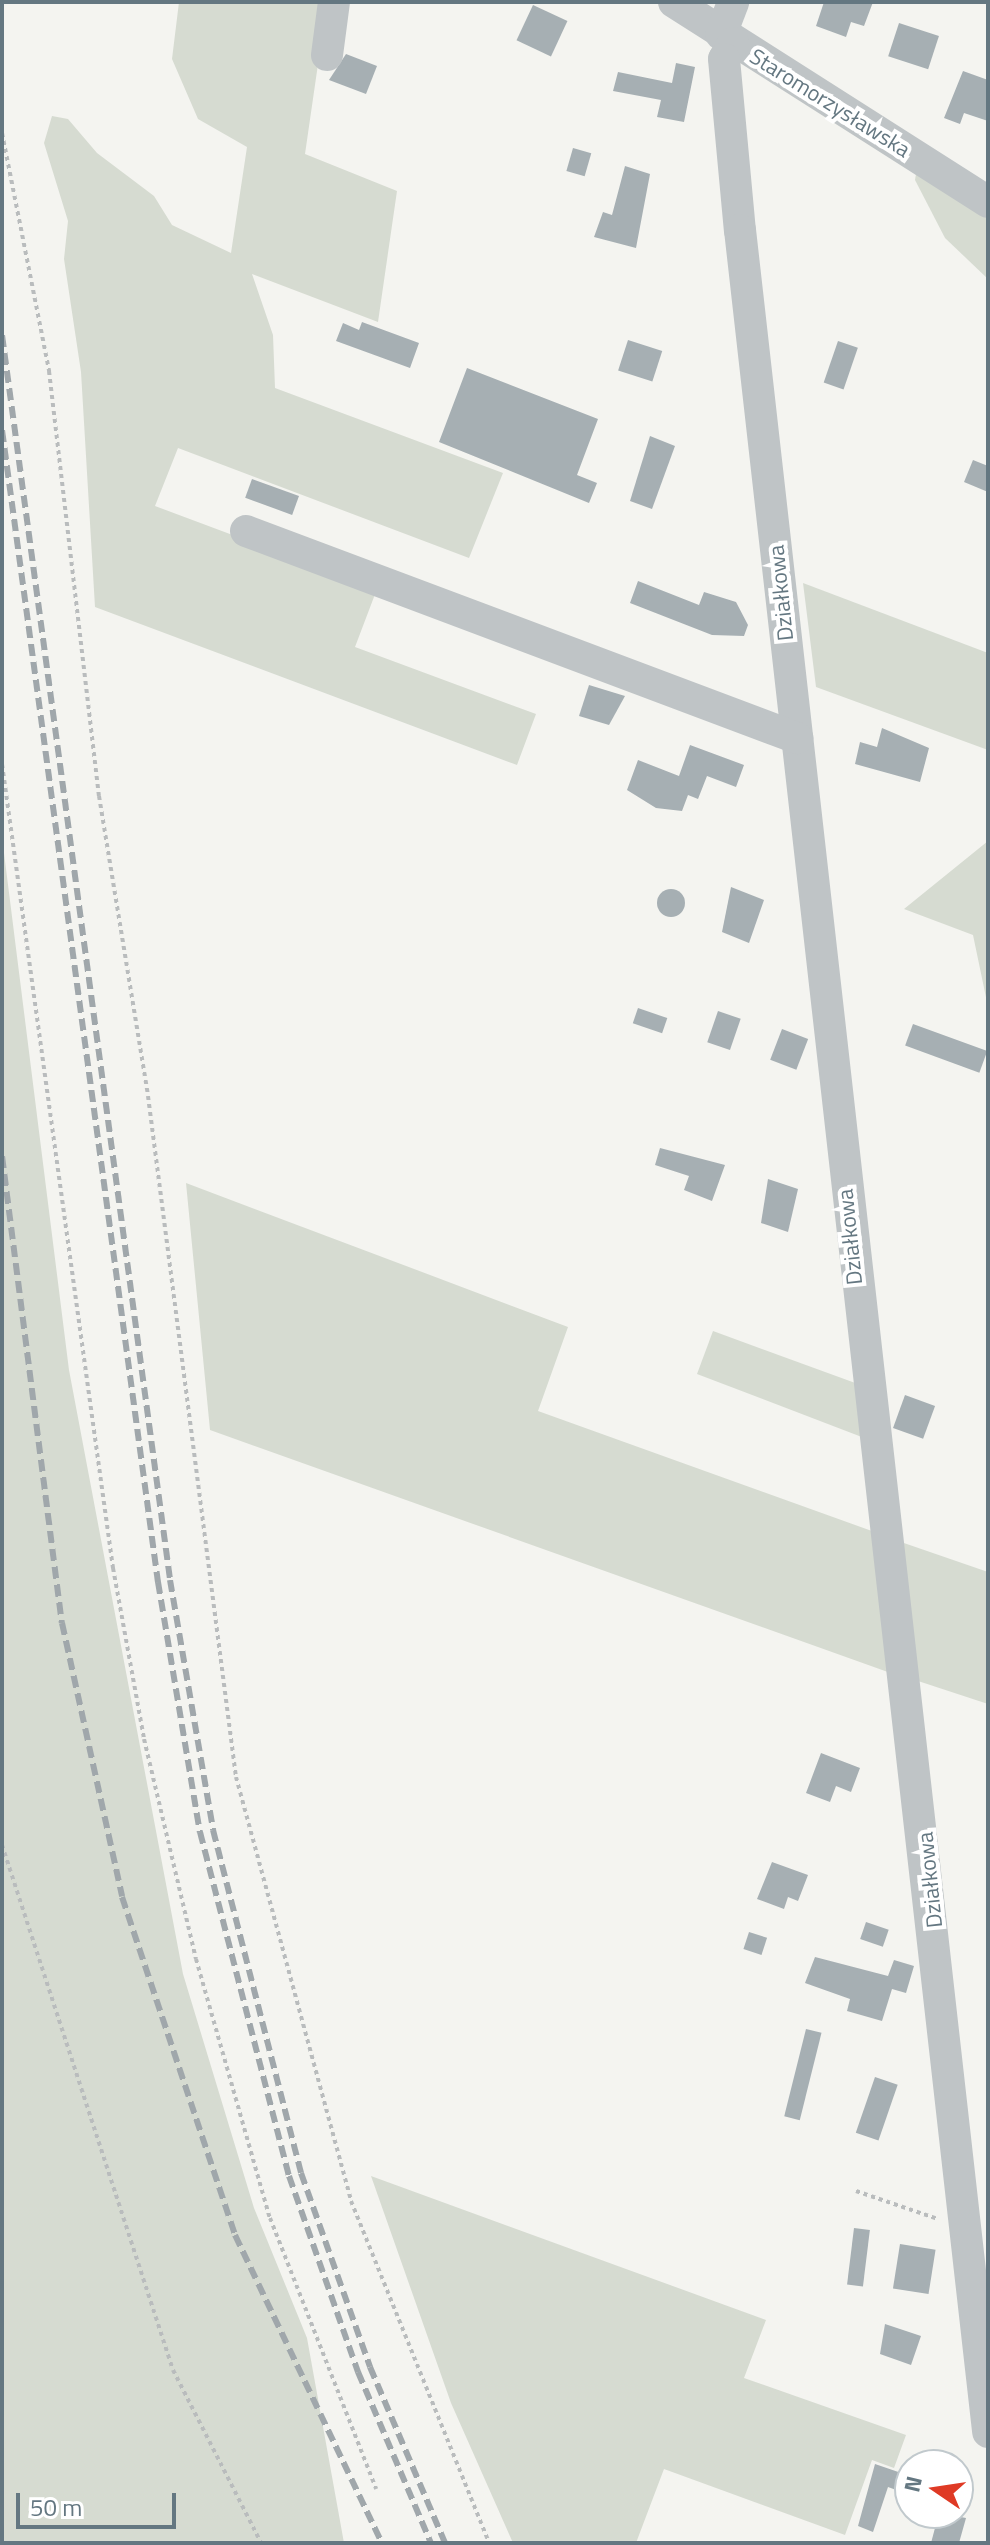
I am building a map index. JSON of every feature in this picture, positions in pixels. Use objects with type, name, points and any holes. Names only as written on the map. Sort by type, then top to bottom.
[{"type":"street","points":[[327,55],[334,2]]},
{"type":"street","name":"Staromorzysławska","points":[[674,2],[727,39],[988,202]]},
{"type":"street","name":"Działkowa","points":[[733,2],[724,59],[797,738],[973,2214],[988,2432]]},
{"type":"street","points":[[246,531],[797,738]]},
{"type":"path","points":[[2,133],[49,371],[97,781],[148,1096],[236,1777],[351,2201],[489,2543]]},
{"type":"path","points":[[2,764],[113,1568],[144,1739],[196,1959],[270,2218],[376,2489]]},
{"type":"path","points":[[2,1845],[173,2370],[261,2543]]},
{"type":"path","points":[[856,2191],[973,2214]]},
{"type":"shaded area","points":[[179,2],[327,2],[305,154],[397,191],[378,322],[252,274],[273,335],[275,388],[503,473],[469,558],[178,448],[155,506],[377,589],[355,647],[536,714],[517,765],[95,607],[81,372],[64,259],[68,221],[44,143],[52,116],[68,119],[97,153],[154,196],[172,225],[231,253],[247,147],[198,119],[172,59]]},
{"type":"shaded area","points":[[917,168],[988,213],[988,279],[945,238],[915,180]]},
{"type":"shaded area","points":[[803,583],[988,653],[988,750],[816,687]]},
{"type":"shaded area","points":[[2,837],[69,1370],[183,1974],[254,2208],[307,2338],[344,2543],[2,2543]]},
{"type":"shaded area","points":[[988,841],[988,1007],[973,935],[904,909]]},
{"type":"shaded area","points":[[186,1183],[568,1327],[538,1411],[883,1535],[899,1676],[210,1430]]},
{"type":"shaded area","points":[[713,1331],[858,1384],[867,1439],[697,1374]]},
{"type":"shaded area","points":[[901,1542],[988,1572],[988,1704],[915,1680]]},
{"type":"shaded area","points":[[371,2176],[766,2320],[744,2378],[906,2435],[901,2449],[894,2449],[894,2468],[872,2460],[845,2535],[664,2469],[636,2543],[513,2543],[451,2403]]},
{"type":"building","points":[[824,2],[873,2],[864,26],[851,22],[846,37],[816,26]]},
{"type":"building","points":[[533,5],[567,21],[551,56],[517,40]]},
{"type":"building","points":[[899,23],[939,36],[928,69],[888,56]]},
{"type":"building","points":[[346,54],[377,66],[366,94],[329,80]]},
{"type":"building","points":[[676,63],[695,67],[684,122],[657,117],[661,100],[613,91],[618,72],[672,83]]},
{"type":"building","points":[[963,71],[988,80],[988,121],[964,113],[960,124],[944,118]]},
{"type":"building","points":[[573,148],[591,153],[585,176],[566,171]]},
{"type":"building","points":[[625,166],[650,174],[636,248],[594,237],[603,212],[612,215]]},
{"type":"building","points":[[362,322],[419,343],[410,368],[336,341],[343,323],[359,330]]},
{"type":"building","points":[[628,340],[662,351],[652,382],[618,370]]},
{"type":"building","points":[[838,341],[858,348],[844,389],[824,383]]},
{"type":"building","points":[[467,368],[598,419],[577,475],[597,483],[589,503],[439,442]]},
{"type":"building","points":[[650,436],[675,446],[652,509],[630,501]]},
{"type":"building","points":[[973,460],[988,466],[988,492],[964,482]]},
{"type":"building","points":[[252,479],[299,496],[292,515],[245,498]]},
{"type":"building","points":[[638,581],[699,605],[704,592],[736,602],[748,625],[744,636],[712,635],[630,603]]},
{"type":"building","points":[[589,685],[625,696],[609,725],[579,716]]},
{"type":"building","points":[[882,728],[929,748],[920,782],[855,764],[860,742],[877,747]]},
{"type":"building","points":[[690,745],[744,765],[736,787],[707,776],[698,799],[688,795],[682,811],[656,808],[627,790],[638,760],[679,776]]},
{"type":"building","points":[[731,887],[764,900],[749,943],[722,932]]},
{"type":"building","points":[[671,889],[681,893],[685,903],[681,913],[671,917],[661,913],[657,903],[661,893]]},
{"type":"building","points":[[638,1008],[667,1018],[662,1033],[633,1023]]},
{"type":"building","points":[[718,1011],[741,1019],[730,1050],[707,1042]]},
{"type":"building","points":[[913,1024],[987,1051],[979,1073],[905,1046]]},
{"type":"building","points":[[782,1029],[808,1039],[796,1070],[770,1060]]},
{"type":"building","points":[[660,1148],[725,1165],[712,1201],[684,1190],[689,1176],[655,1165]]},
{"type":"building","points":[[768,1179],[798,1189],[788,1232],[761,1223]]},
{"type":"building","points":[[905,1395],[935,1406],[923,1439],[893,1428]]},
{"type":"building","points":[[821,1753],[860,1768],[851,1792],[836,1786],[830,1802],[806,1793]]},
{"type":"building","points":[[772,1862],[808,1875],[798,1901],[788,1897],[784,1909],[757,1899]]},
{"type":"building","points":[[866,1922],[889,1930],[883,1947],[860,1939]]},
{"type":"building","points":[[749,1932],[767,1938],[762,1955],[743,1949]]},
{"type":"building","points":[[815,1957],[888,1976],[894,1960],[914,1966],[906,1993],[892,1989],[882,2021],[847,2011],[850,1999],[805,1983]]},
{"type":"building","points":[[806,2029],[822,2033],[800,2120],[784,2116]]},
{"type":"building","points":[[875,2077],[898,2085],[878,2141],[856,2133]]},
{"type":"building","points":[[854,2228],[870,2230],[863,2287],[847,2285]]},
{"type":"building","points":[[900,2244],[936,2250],[929,2294],[893,2288]]},
{"type":"building","points":[[885,2324],[921,2336],[911,2365],[880,2354]]},
{"type":"building","points":[[875,2464],[894,2471],[894,2489],[888,2487],[873,2532],[858,2526]]},
{"type":"building","points":[[935,2529],[963,2529],[959,2543],[931,2543]]},
{"type":"railway","points":[[2,335],[170,1580],[213,1830],[301,2173],[370,2367],[445,2543]]},
{"type":"railway","points":[[2,430],[158,1582],[200,1832],[289,2176],[358,2372],[431,2543]]},
{"type":"railway","points":[[2,1156],[62,1623],[122,1897],[235,2235],[382,2543]]}]
